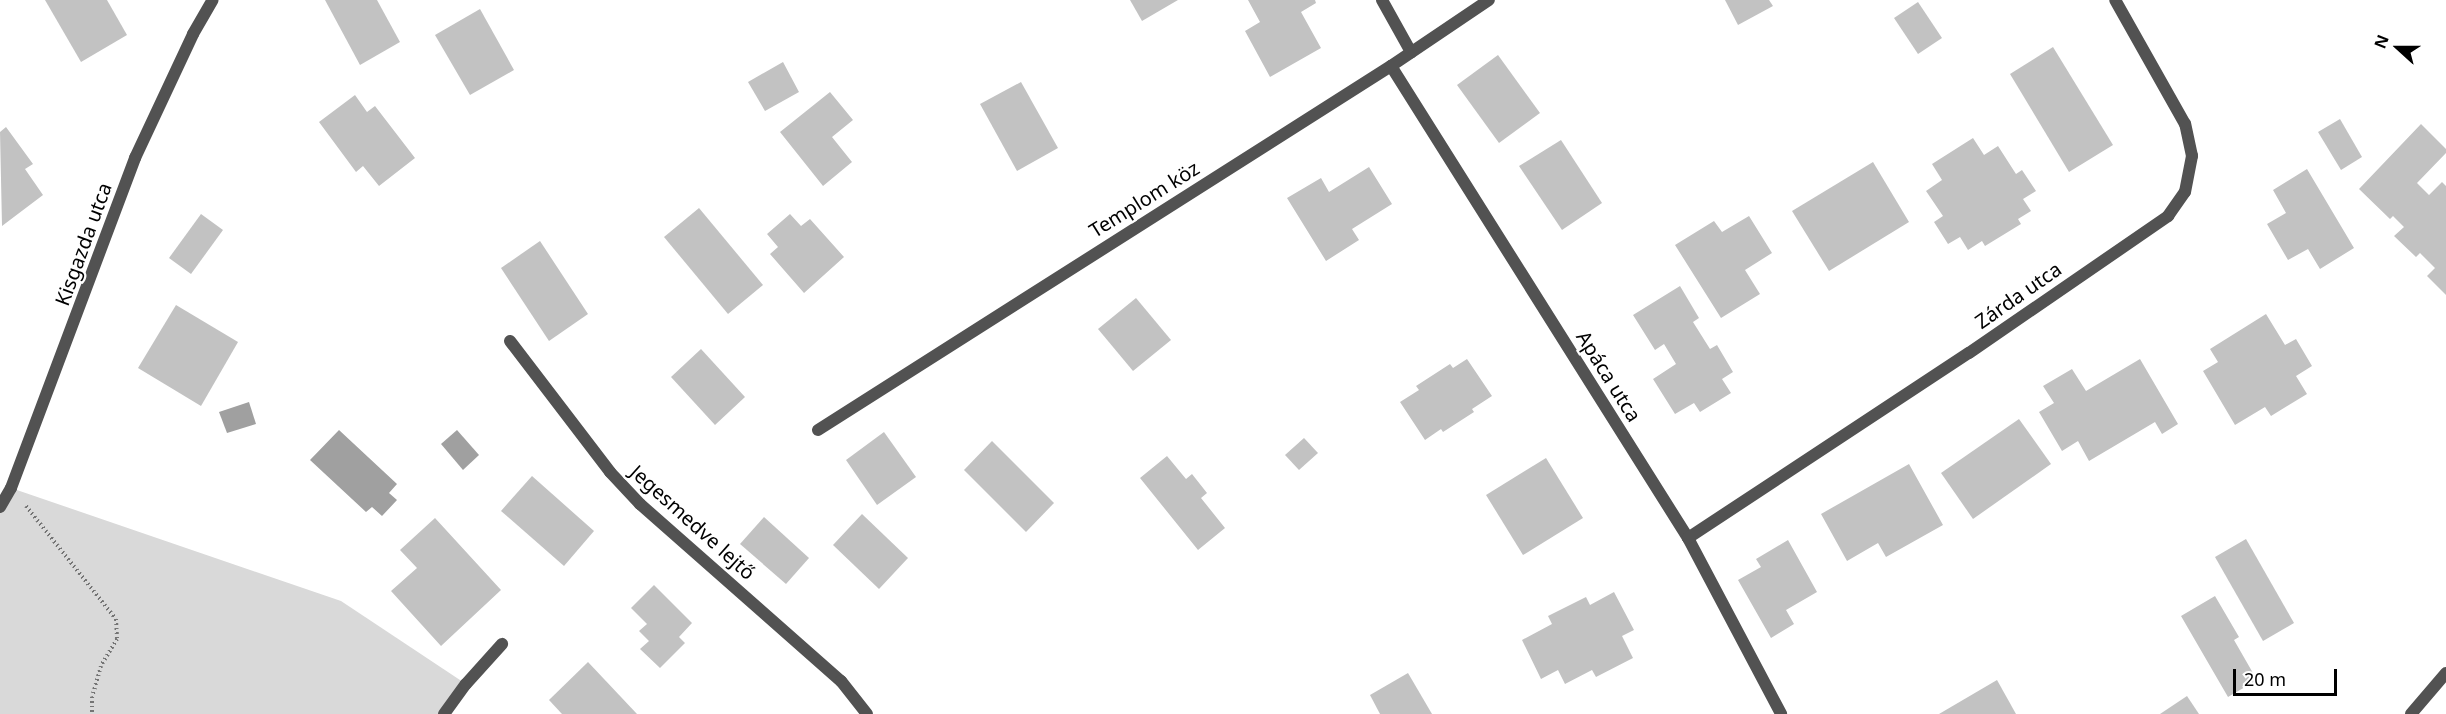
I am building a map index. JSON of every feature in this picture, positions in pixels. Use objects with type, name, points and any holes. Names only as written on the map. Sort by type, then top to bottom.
[{"type":"street","name":"Kisgazda utca","points":[[0,507],[11,488],[135,158],[193,34],[213,0]]},
{"type":"street","points":[[1382,0],[1411,52]]},
{"type":"street","name":"Templom köz","points":[[818,430],[1391,66],[1489,0]]},
{"type":"street","name":"Zárda utca","points":[[1688,538],[1959,360],[2168,216],[2185,192],[2192,156],[2185,124],[2115,0]]},
{"type":"street","name":"Apáca utca","points":[[1391,66],[1688,538],[1781,714]]},
{"type":"street","name":"Jegesmedve lejtő","points":[[510,341],[610,472],[640,504],[841,681],[867,714]]},
{"type":"street","points":[[444,714],[502,644]]},
{"type":"street","points":[[2411,714],[2446,673]]},
{"type":"path","points":[[11,488],[116,619],[117,639],[101,666],[92,697],[92,714]]},
{"type":"shaded area","points":[[249,402],[256,424],[227,433],[219,412]]},
{"type":"shaded area","points":[[339,430],[397,484],[389,493],[397,500],[382,516],[372,507],[366,512],[310,460]]},
{"type":"shaded area","points":[[457,430],[479,455],[463,470],[441,444]]},
{"type":"shaded area","points":[[11,488],[341,601],[466,684],[444,714],[0,714],[0,507]]},
{"type":"building","points":[[45,0],[107,0],[127,35],[81,62]]},
{"type":"building","points":[[325,0],[377,0],[400,42],[360,65]]},
{"type":"building","points":[[1130,0],[1178,0],[1142,21]]},
{"type":"building","points":[[1248,0],[1315,0],[1316,3],[1301,12],[1321,48],[1270,77],[1245,31],[1260,22]]},
{"type":"building","points":[[1725,0],[1769,0],[1773,6],[1738,25]]},
{"type":"building","points":[[1918,2],[1942,38],[1918,54],[1894,18]]},
{"type":"building","points":[[480,9],[514,70],[470,95],[435,35]]},
{"type":"building","points":[[2053,47],[2113,145],[2069,172],[2010,74]]},
{"type":"building","points":[[1498,55],[1540,113],[1499,143],[1457,85]]},
{"type":"building","points":[[783,62],[799,92],[765,111],[748,82]]},
{"type":"building","points":[[1021,82],[1058,148],[1017,171],[980,104]]},
{"type":"building","points":[[830,92],[853,120],[832,137],[852,162],[823,186],[780,132]]},
{"type":"building","points":[[355,95],[367,112],[375,106],[415,158],[379,186],[363,166],[356,172],[319,122]]},
{"type":"building","points":[[2340,119],[2362,157],[2341,170],[2318,132]]},
{"type":"building","points":[[2421,124],[2446,149],[2446,153],[2417,183],[2429,195],[2442,182],[2446,186],[2446,295],[2427,276],[2435,268],[2420,253],[2416,257],[2394,236],[2404,227],[2393,216],[2390,219],[2359,189]]},
{"type":"building","points":[[6,127],[33,164],[25,169],[43,195],[2,226],[0,132]]},
{"type":"building","points":[[1973,138],[1984,155],[1998,146],[2016,174],[2022,170],[2036,191],[2023,199],[2031,211],[2018,219],[2021,224],[1985,246],[1982,241],[1968,250],[1960,237],[1948,244],[1934,222],[1943,216],[1926,191],[1942,180],[1932,164]]},
{"type":"building","points":[[1561,140],[1602,203],[1562,230],[1519,166]]},
{"type":"building","points":[[1873,162],[1909,222],[1829,271],[1792,211]]},
{"type":"building","points":[[1369,167],[1392,204],[1352,229],[1359,240],[1326,261],[1287,198],[1321,178],[1329,192]]},
{"type":"building","points":[[2307,169],[2354,248],[2320,269],[2308,249],[2288,260],[2267,224],[2286,213],[2273,190]]},
{"type":"building","points":[[699,208],[763,285],[728,314],[664,237]]},
{"type":"building","points":[[201,214],[223,230],[191,274],[169,258]]},
{"type":"building","points":[[790,214],[801,226],[810,219],[844,257],[804,293],[770,254],[778,247],[767,234]]},
{"type":"building","points":[[1749,216],[1772,253],[1745,270],[1760,294],[1721,318],[1675,245],[1714,221],[1722,232]]},
{"type":"building","points":[[540,241],[588,314],[549,341],[501,268]]},
{"type":"building","points":[[1680,286],[1699,318],[1693,322],[1710,349],[1717,345],[1733,372],[1722,379],[1731,393],[1700,412],[1694,403],[1675,414],[1653,379],[1676,364],[1664,344],[1655,350],[1633,315]]},
{"type":"building","points":[[1136,298],[1171,340],[1133,371],[1098,329]]},
{"type":"building","points":[[176,305],[238,342],[201,406],[138,368]]},
{"type":"building","points":[[2266,314],[2285,345],[2296,339],[2312,366],[2296,376],[2307,394],[2271,416],[2265,407],[2235,425],[2203,371],[2218,362],[2210,349]]},
{"type":"building","points":[[701,349],[745,397],[715,425],[671,377]]},
{"type":"building","points":[[1467,359],[1492,396],[1472,409],[1474,412],[1443,432],[1441,429],[1425,440],[1400,402],[1419,390],[1416,386],[1450,364],[1453,368]]},
{"type":"building","points":[[2140,359],[2178,424],[2162,434],[2155,422],[2089,461],[2078,441],[2062,451],[2039,412],[2054,403],[2043,386],[2072,369],[2086,391]]},
{"type":"building","points":[[2019,419],[2051,464],[1973,519],[1941,473]]},
{"type":"building","points":[[884,432],[916,477],[877,505],[846,460]]},
{"type":"building","points":[[1304,438],[1318,453],[1299,470],[1285,455]]},
{"type":"building","points":[[992,441],[1054,503],[1026,532],[964,470]]},
{"type":"building","points":[[1167,456],[1186,479],[1192,474],[1207,493],[1201,498],[1225,528],[1198,550],[1140,478]]},
{"type":"building","points":[[1546,458],[1583,518],[1523,555],[1486,495]]},
{"type":"building","points":[[1909,464],[1943,525],[1886,557],[1878,543],[1847,561],[1821,514]]},
{"type":"building","points":[[532,476],[594,531],[564,566],[501,511]]},
{"type":"building","points":[[862,514],[908,558],[879,589],[833,545]]},
{"type":"building","points":[[764,517],[809,558],[786,584],[740,544]]},
{"type":"building","points":[[435,518],[501,590],[441,646],[391,591],[417,568],[400,550]]},
{"type":"building","points":[[2246,539],[2294,623],[2263,641],[2215,557]]},
{"type":"building","points":[[1788,540],[1817,592],[1786,610],[1794,624],[1771,638],[1738,580],[1761,567],[1756,559]]},
{"type":"building","points":[[654,585],[692,623],[679,637],[685,643],[660,668],[640,649],[649,641],[639,631],[647,624],[631,608]]},
{"type":"building","points":[[1614,592],[1634,630],[1622,636],[1633,658],[1596,677],[1592,670],[1565,684],[1558,670],[1541,679],[1522,640],[1552,624],[1548,616],[1586,597],[1590,605]]},
{"type":"building","points":[[2215,596],[2239,637],[2234,640],[2257,680],[2228,697],[2181,616]]},
{"type":"building","points":[[588,662],[637,714],[562,714],[549,700]]},
{"type":"building","points":[[1408,673],[1432,714],[1380,714],[1370,695]]},
{"type":"building","points":[[1997,680],[2016,714],[1939,714]]},
{"type":"building","points":[[2187,696],[2199,714],[2160,714]]}]
